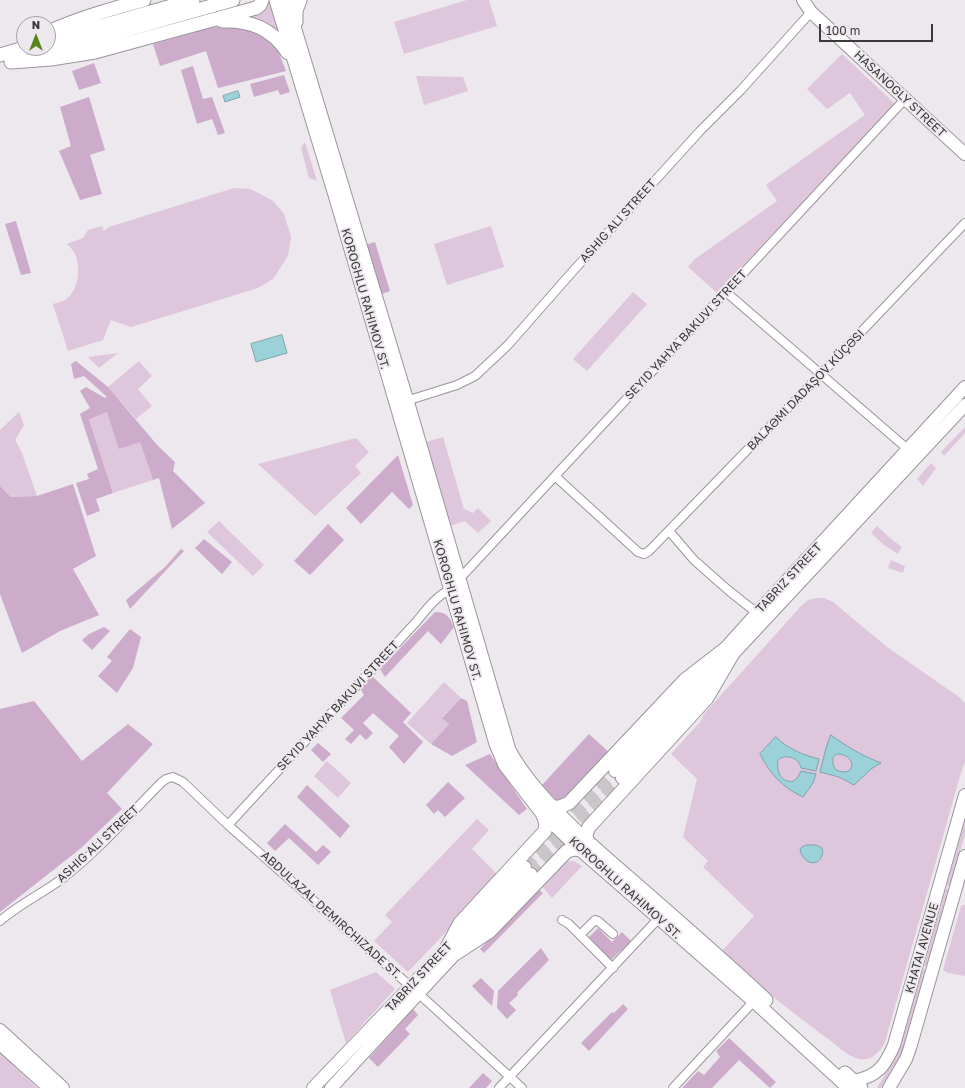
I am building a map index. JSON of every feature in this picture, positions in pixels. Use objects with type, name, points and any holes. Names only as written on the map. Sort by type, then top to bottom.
[{"type":"main road","points":[[56,28],[89,16],[144,0]]},
{"type":"main road","points":[[56,39],[193,0]]},
{"type":"main road","points":[[5,59],[233,0]]},
{"type":"main road","points":[[5,59],[51,59],[95,52],[256,8],[260,5],[262,0]]},
{"type":"main road","name":"KOROGHLU RAHIMOV ST.","points":[[276,0],[352,251],[450,590],[499,753],[505,765],[516,780],[659,918],[855,1086]]},
{"type":"main road","name":"KOROGHLU RAHIMOV ST.","points":[[286,0],[406,401],[462,575],[509,750],[547,810]]},
{"type":"main road","points":[[298,38],[296,10],[300,0]]},
{"type":"main road","name":"HASANOGLY STREET","points":[[803,0],[811,12],[965,154]]},
{"type":"main road","points":[[196,24],[231,21],[244,22],[261,28],[280,41],[297,71]]},
{"type":"main road","points":[[5,59],[16,50]]},
{"type":"main road","points":[[5,59],[16,53]]},
{"type":"main road","name":"TABRIZ STREET","points":[[619,775],[729,652],[913,453],[965,387]]},
{"type":"main road","name":"TABRIZ STREET","points":[[729,652],[757,613],[913,453],[965,405]]},
{"type":"main road","points":[[451,950],[460,923],[545,831],[547,810],[569,804],[685,680],[729,652]]},
{"type":"main road","points":[[451,950],[490,931],[567,851],[584,846],[589,827],[707,698],[729,652]]},
{"type":"main road","name":"KHATAI AVENUE","points":[[855,1086],[876,1072],[884,1064],[894,1044],[965,795]]},
{"type":"main road","name":"KOROGHLU RAHIMOV ST.","points":[[584,846],[715,953],[855,1086]]},
{"type":"main road","name":"KHATAI AVENUE","points":[[889,1088],[906,1059],[910,1048],[965,856]]},
{"type":"main road","name":"TABRIZ STREET","points":[[331,1088],[451,950],[528,870]]},
{"type":"main road","name":"TABRIZ STREET","points":[[313,1088],[415,990]]},
{"type":"main road","points":[[0,1030],[63,1088]]},
{"type":"main road","points":[[0,1044],[49,1088]]},
{"type":"street","name":"ASHIG ALI STREET","points":[[406,401],[457,385],[475,376],[508,345],[573,271],[695,137],[741,90],[811,12]]},
{"type":"street","name":"SEYID YAHYA BAKUVI STREET","points":[[462,575],[905,99]]},
{"type":"street","name":"BALAƏMI DADAŞOV KÜÇƏSI","points":[[555,476],[638,552],[644,554],[650,552],[965,223]]},
{"type":"street","points":[[726,292],[913,453]]},
{"type":"street","points":[[670,532],[694,560],[757,613]]},
{"type":"street","name":"SEYID YAHYA BAKUVI STREET","points":[[228,825],[358,684],[371,672],[432,604],[444,593],[450,590]]},
{"type":"street","name":"ASHIG ALI STREET","points":[[0,921],[24,902],[63,878],[104,841],[162,782],[173,777]]},
{"type":"street","name":"ABDULAZAL DEMIRCHIZADE ST.","points":[[173,777],[183,782],[228,825],[415,990],[522,1088]]},
{"type":"street","points":[[499,1088],[659,918]]},
{"type":"street","points":[[562,920],[569,924],[613,968]]},
{"type":"street","points":[[580,935],[595,920],[613,934]]},
{"type":"street","points":[[673,1088],[754,1001]]},
{"type":"shaded area","points":[[268,0],[271,0],[282,38],[241,16],[264,9],[268,5]]},
{"type":"shaded area","points":[[467,0],[489,0],[497,26],[404,54],[394,22]]},
{"type":"shaded area","points":[[227,26],[247,28],[265,37],[277,48],[286,71],[218,88],[206,51],[160,66],[153,44],[209,28]]},
{"type":"shaded area","points":[[842,54],[895,104],[717,293],[688,267],[695,259],[777,201],[766,185],[865,115],[850,93],[827,109],[807,89]]},
{"type":"shaded area","points":[[94,63],[101,83],[79,90],[72,71]]},
{"type":"shaded area","points":[[193,66],[203,99],[212,97],[225,133],[218,135],[212,119],[197,124],[181,70]]},
{"type":"shaded area","points":[[284,75],[290,92],[280,95],[278,90],[254,97],[250,84]]},
{"type":"shaded area","points":[[416,76],[463,77],[468,91],[424,105]]},
{"type":"shaded area","points":[[89,97],[105,150],[90,155],[102,194],[80,200],[59,151],[71,146],[60,107]]},
{"type":"shaded area","points":[[305,142],[317,181],[309,178],[301,148]]},
{"type":"shaded area","points":[[234,188],[250,189],[272,200],[284,214],[291,237],[288,256],[273,279],[258,288],[131,327],[111,320],[103,340],[68,351],[53,304],[65,300],[70,296],[78,279],[77,260],[67,244],[83,238],[88,230],[102,226],[104,231],[109,227]]},
{"type":"shaded area","points":[[16,221],[31,273],[21,275],[5,224]]},
{"type":"shaded area","points":[[491,226],[504,267],[447,285],[434,244]]},
{"type":"shaded area","points":[[375,242],[390,291],[379,295],[365,245]]},
{"type":"shaded area","points":[[633,292],[647,304],[587,371],[573,359]]},
{"type":"shaded area","points":[[118,353],[99,368],[88,357]]},
{"type":"shaded area","points":[[76,361],[108,387],[158,446],[175,462],[173,471],[205,503],[172,529],[159,478],[153,480],[140,442],[119,449],[107,412],[89,419],[113,493],[96,499],[100,511],[87,516],[76,483],[89,479],[87,474],[98,469],[80,414],[90,408],[80,391],[86,387],[105,398],[107,397],[84,376],[74,379],[71,364]]},
{"type":"shaded area","points":[[139,361],[152,376],[138,389],[152,406],[136,419],[108,387]]},
{"type":"shaded area","points":[[19,412],[24,425],[15,440],[22,453],[37,496],[11,497],[0,486],[0,430]]},
{"type":"shaded area","points":[[107,412],[140,442],[153,480],[113,493],[89,418]]},
{"type":"shaded area","points":[[965,427],[965,433],[944,456],[941,452]]},
{"type":"shaded area","points":[[443,437],[464,509],[473,513],[478,508],[491,521],[478,533],[465,521],[450,526],[426,442]]},
{"type":"shaded area","points":[[356,438],[369,452],[355,466],[361,473],[315,516],[258,464]]},
{"type":"shaded area","points":[[398,455],[413,505],[409,509],[392,492],[361,524],[346,508]]},
{"type":"shaded area","points":[[931,463],[936,468],[923,486],[917,479]]},
{"type":"shaded area","points":[[73,484],[96,556],[73,569],[99,615],[60,631],[22,653],[0,594],[0,486],[11,497],[37,496]]},
{"type":"shaded area","points":[[219,521],[264,565],[253,576],[207,532]]},
{"type":"shaded area","points":[[328,524],[344,540],[310,575],[294,561]]},
{"type":"shaded area","points":[[877,526],[902,547],[898,554],[884,545],[871,533]]},
{"type":"shaded area","points":[[204,539],[232,562],[222,574],[195,548]]},
{"type":"shaded area","points":[[181,549],[184,551],[130,609],[126,600],[165,567]]},
{"type":"shaded area","points":[[891,560],[905,566],[903,573],[888,568]]},
{"type":"shaded area","points":[[824,598],[833,602],[887,647],[959,697],[965,703],[965,762],[885,1042],[878,1053],[867,1059],[855,1058],[842,1050],[788,1009],[721,952],[754,916],[703,867],[708,861],[683,837],[697,779],[671,754],[700,722],[704,714],[802,605],[808,600]]},
{"type":"shaded area","points":[[435,612],[445,614],[451,620],[454,627],[441,644],[428,631],[385,677],[380,669]]},
{"type":"shaded area","points":[[104,627],[110,631],[92,650],[82,640],[89,634]]},
{"type":"shaded area","points":[[130,629],[141,637],[133,668],[117,693],[98,676],[112,661],[107,657]]},
{"type":"shaded area","points":[[372,676],[411,713],[403,722],[423,742],[404,764],[389,747],[399,736],[373,713],[363,723],[373,733],[366,740],[360,734],[351,744],[345,739],[354,730],[341,718],[364,695],[360,688]]},
{"type":"shaded area","points":[[444,682],[461,698],[442,717],[449,724],[431,744],[407,723]]},
{"type":"shaded area","points":[[461,698],[467,701],[477,742],[452,756],[431,744],[449,724],[442,718]]},
{"type":"shaded area","points":[[34,701],[82,761],[128,724],[153,744],[107,793],[122,809],[80,849],[0,912],[0,709]]},
{"type":"shaded area","points":[[589,734],[611,754],[563,802],[556,800],[542,785]]},
{"type":"shaded area","points":[[318,743],[331,754],[323,762],[311,750]]},
{"type":"shaded area","points":[[490,754],[527,809],[519,815],[465,765]]},
{"type":"shaded area","points":[[327,761],[351,783],[338,798],[314,776]]},
{"type":"shaded area","points":[[448,782],[465,798],[445,817],[438,810],[434,814],[426,805]]},
{"type":"shaded area","points":[[307,785],[350,826],[340,838],[297,797]]},
{"type":"shaded area","points":[[477,819],[489,830],[472,849],[499,876],[408,972],[374,941],[392,922],[385,915]]},
{"type":"shaded area","points":[[965,819],[965,834],[950,887],[947,885]]},
{"type":"shaded area","points":[[285,824],[316,852],[323,845],[331,852],[318,865],[289,838],[275,851],[267,843]]},
{"type":"shaded area","points":[[567,861],[574,861],[582,866],[552,898],[542,886],[559,866]]},
{"type":"shaded area","points":[[946,888],[949,891],[927,967],[924,966]]},
{"type":"shaded area","points":[[538,889],[543,893],[484,953],[480,949]]},
{"type":"shaded area","points":[[965,905],[965,976],[948,973],[943,970],[961,906]]},
{"type":"shaded area","points":[[598,928],[612,942],[622,932],[631,941],[611,960],[589,937]]},
{"type":"shaded area","points":[[541,948],[549,960],[509,1003],[516,1010],[507,1019],[497,1008],[498,991]]},
{"type":"shaded area","points":[[923,969],[926,970],[906,1042],[901,1054],[881,1088],[877,1088],[898,1052]]},
{"type":"shaded area","points":[[376,972],[395,989],[346,1043],[330,990]]},
{"type":"shaded area","points":[[481,978],[494,991],[492,1006],[472,986]]},
{"type":"shaded area","points":[[623,1004],[628,1009],[589,1051],[581,1043],[612,1012],[614,1013]]},
{"type":"shaded area","points":[[413,1009],[418,1015],[405,1029],[410,1034],[378,1067],[369,1058]]},
{"type":"shaded area","points":[[729,1038],[776,1082],[770,1088],[739,1060],[712,1088],[682,1088],[698,1071],[704,1075],[720,1057],[716,1051]]},
{"type":"shaded area","points":[[0,1053],[37,1088],[0,1088]]},
{"type":"shaded area","points":[[483,1073],[492,1081],[486,1088],[469,1088]]},
{"type":"water","points":[[238,91],[240,97],[225,102],[223,96]]},
{"type":"water","points":[[282,335],[287,353],[256,362],[251,344]]},
{"type":"water","points":[[831,735],[855,751],[881,763],[871,769],[854,785],[839,777],[820,772]],"holes":[[[837,754],[844,755],[849,758],[852,765],[851,769],[843,772],[836,770],[833,765],[833,758]]]},
{"type":"water","points":[[776,737],[796,751],[819,759],[816,771],[801,768],[800,764],[792,758],[785,757],[778,760],[780,776],[786,781],[794,781],[801,771],[816,774],[813,783],[803,797],[783,785],[778,780],[768,768],[760,754]]},
{"type":"water","points":[[806,845],[816,845],[822,848],[822,856],[817,862],[808,862],[802,856],[800,850]]},
{"type":"tunnel","points":[[525,867],[615,771]]},
{"type":"tunnel","points":[[531,874],[622,778]]}]
